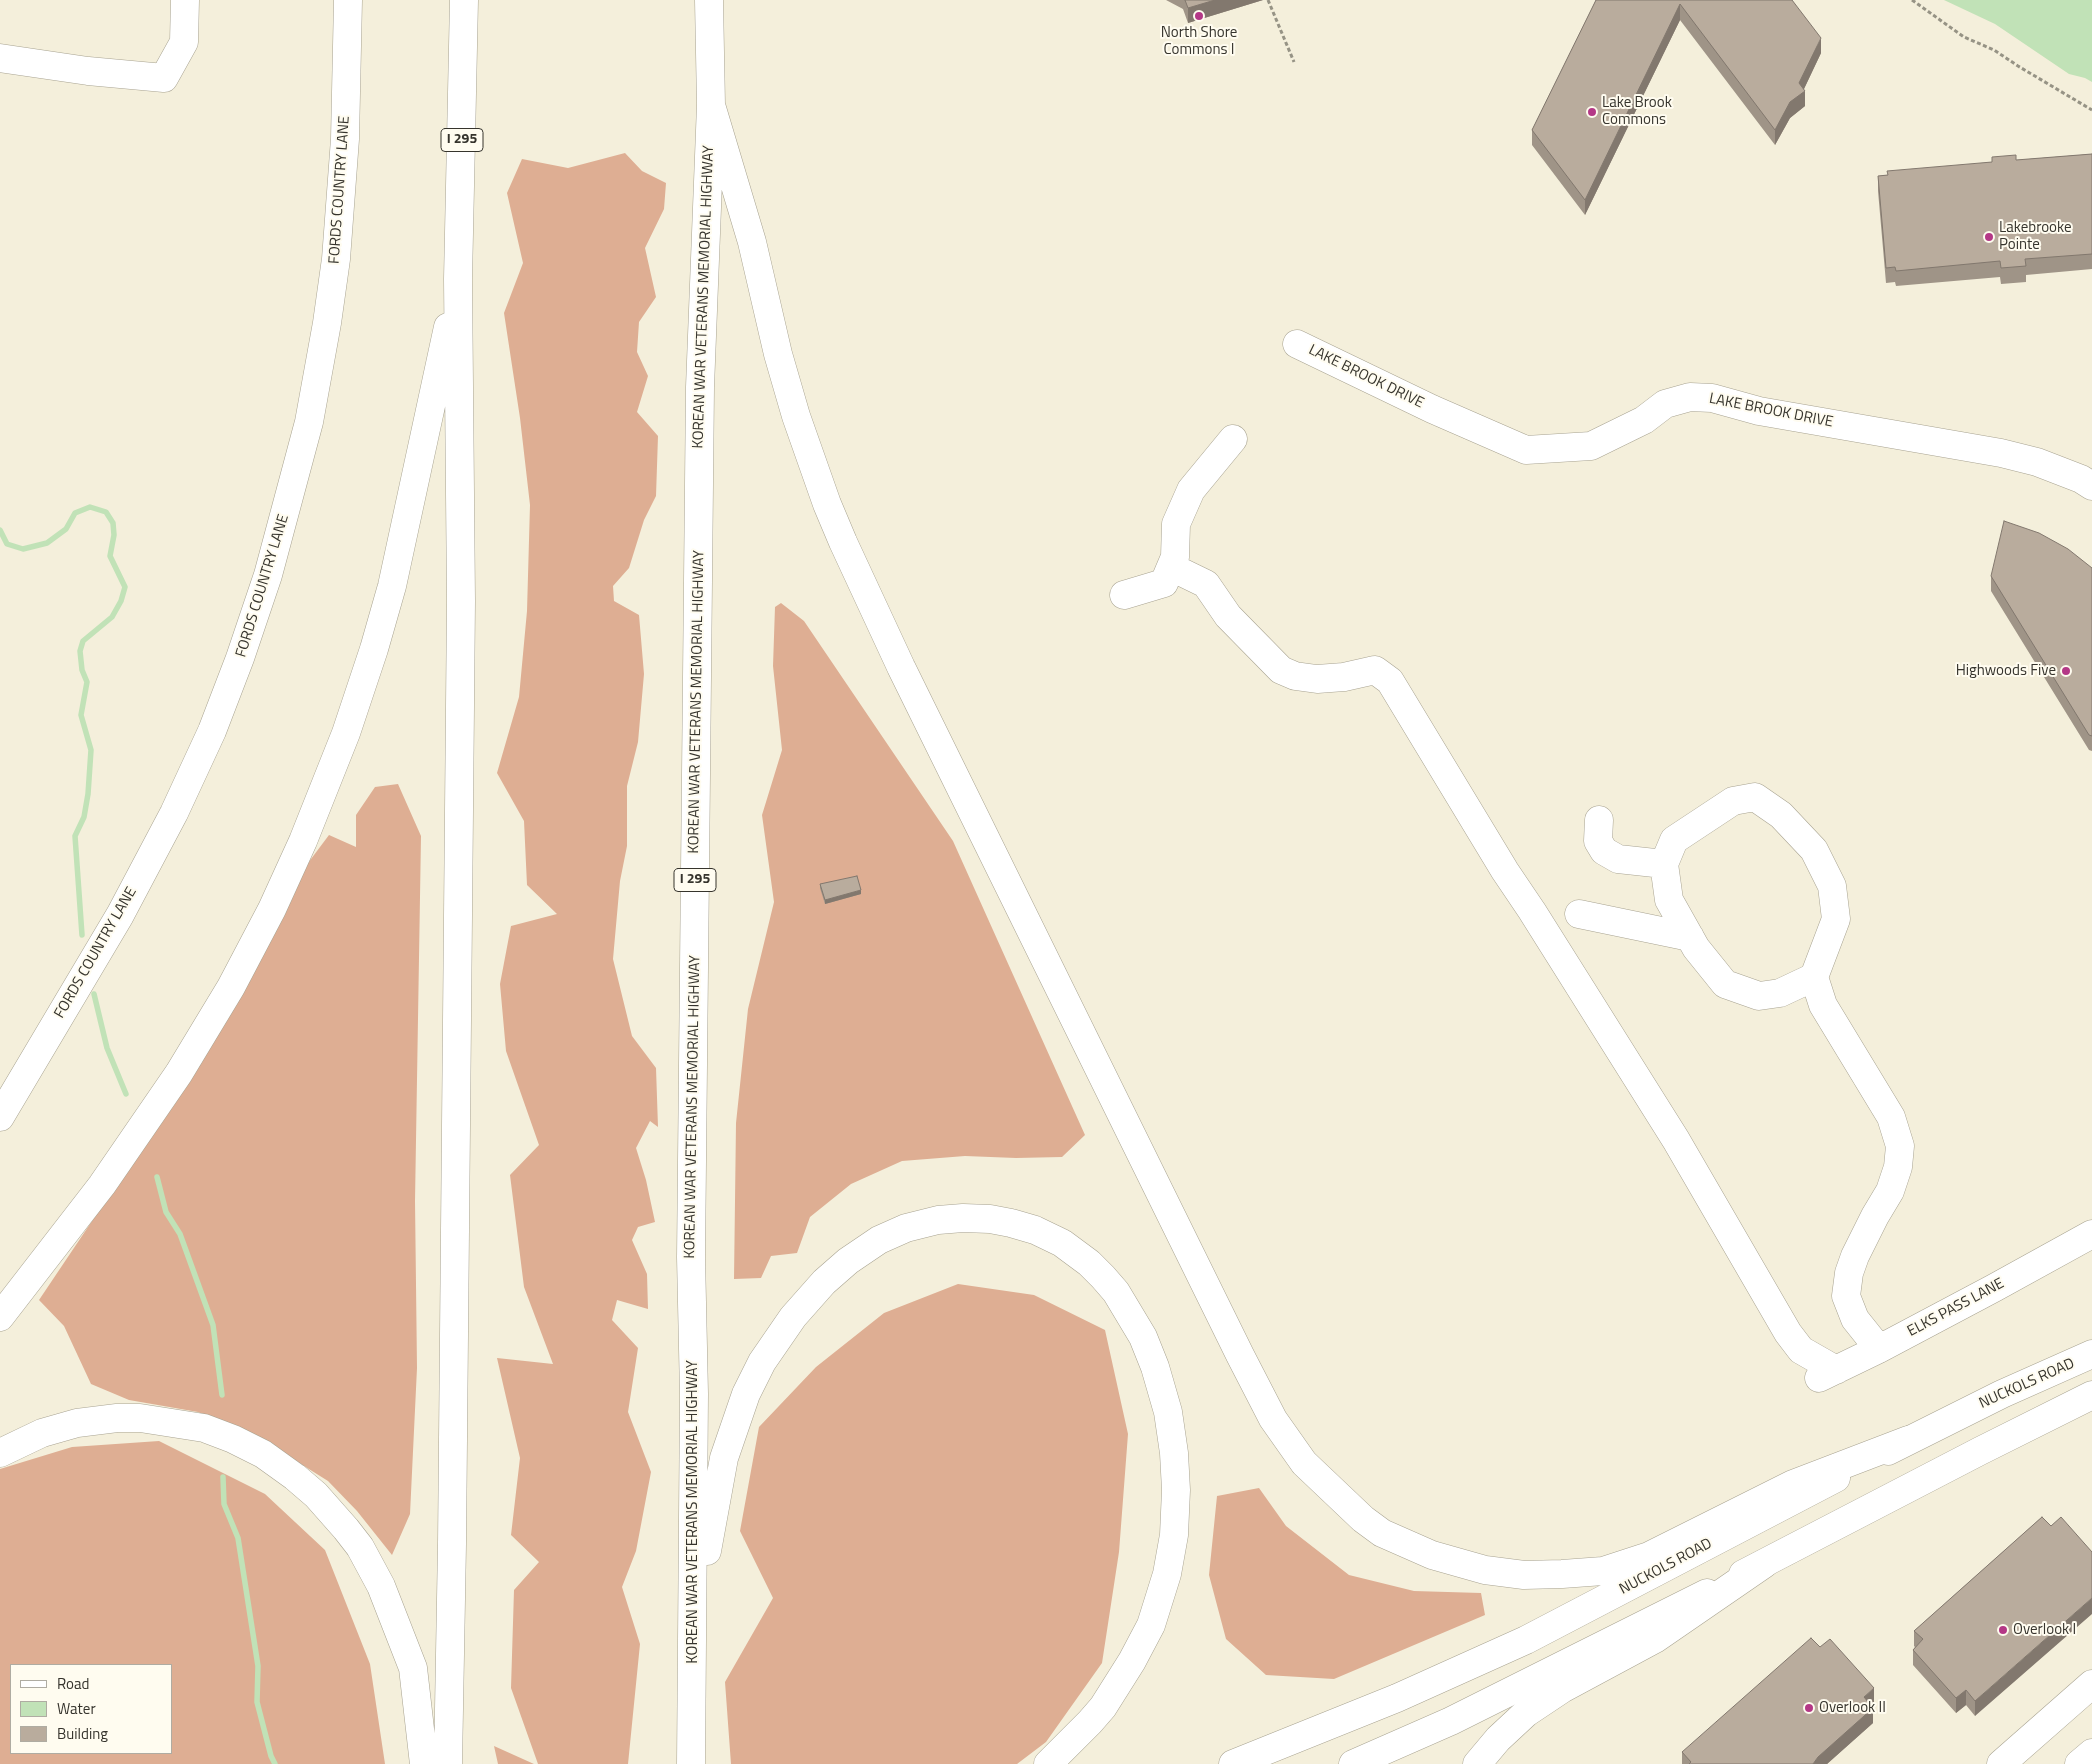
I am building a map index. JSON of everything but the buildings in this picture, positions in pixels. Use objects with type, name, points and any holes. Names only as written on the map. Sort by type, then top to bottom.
[{"type":"main road","points":[[0,58],[88,71],[164,78],[184,42],[185,0]]},
{"type":"main road","name":"FORDS COUNTRY LANE","points":[[0,1117],[120,915],[174,813],[216,722],[268,575],[309,422],[327,323],[336,259],[345,138],[348,0]]},
{"type":"main road","name":"I 295","points":[[448,1764],[462,601],[458,279],[464,0]]},
{"type":"main road","name":"KOREAN WAR VETERANS MEMORIAL HIGHWAY","points":[[691,1762],[694,1394],[691,1257],[700,387],[711,105],[710,0]]},
{"type":"main road","points":[[711,105],[752,242],[778,354],[796,416],[843,542],[901,667],[1244,1363],[1273,1419],[1304,1463],[1369,1524],[1382,1533],[1432,1555],[1485,1570],[1524,1574],[1562,1574],[1603,1571],[1649,1556],[1793,1484],[1908,1440]]},
{"type":"main road","points":[[0,1317],[102,1186],[179,1073],[231,986],[272,909],[304,841],[346,733],[392,586],[458,279]]},
{"type":"main road","name":"LAKE BROOK DRIVE","points":[[1298,344],[1432,409],[1526,450],[1591,446],[1644,420],[1666,404],[1690,397],[1712,398],[1759,411],[2001,453],[2038,462],[2081,479],[2092,486]]},
{"type":"main road","points":[[1124,595],[1164,583],[1176,556],[1176,524],[1191,490],[1233,439]]},
{"type":"main road","name":"ELKS PASS LANE","points":[[1171,567],[1206,584],[1228,616],[1281,670],[1296,676],[1317,679],[1344,677],[1375,670],[1390,681],[1505,871],[1676,1140],[1788,1333],[1801,1350],[1827,1374],[1879,1349],[2092,1234]]},
{"type":"main road","points":[[1814,977],[1780,993],[1759,996],[1725,984],[1696,948],[1669,900],[1664,864],[1674,840],[1733,801],[1755,797],[1781,815],[1814,850],[1832,886],[1836,919],[1814,977],[1824,1005],[1891,1117],[1900,1146],[1898,1167],[1890,1190],[1855,1256],[1849,1274],[1846,1296],[1855,1319],[1879,1349]]},
{"type":"main road","points":[[1599,820],[1598,841],[1604,851],[1618,859],[1664,864]]},
{"type":"main road","points":[[1579,914],[1690,937]]},
{"type":"main road","points":[[691,1762],[707,1542],[724,1458],[740,1410],[762,1362],[793,1316],[824,1282],[860,1251],[879,1240],[911,1227],[938,1220],[963,1218],[990,1219],[1035,1230],[1062,1244],[1089,1262],[1116,1292],[1143,1337],[1155,1367],[1171,1428],[1176,1490],[1174,1535],[1167,1574],[1151,1625],[1132,1661],[1103,1707],[1048,1764]]},
{"type":"main road","name":"NUCKOLS ROAD","points":[[1233,1764],[1397,1698],[1526,1640],[1908,1440],[2002,1394],[2092,1354]]},
{"type":"main road","points":[[1353,1764],[1451,1721],[1764,1564],[1972,1455],[2092,1395]]},
{"type":"main road","points":[[0,1453],[42,1433],[76,1424],[117,1418],[140,1418],[188,1425],[220,1434],[263,1454],[295,1477],[316,1495],[346,1529],[360,1547],[381,1586],[413,1668],[424,1764]]},
{"type":"main road","points":[[1478,1764],[1498,1739],[1526,1714],[1562,1688],[1655,1639],[1764,1564]]},
{"type":"main road","points":[[2000,1764],[2092,1684]]},
{"type":"main road","points":[[2079,1764],[2092,1752]]},
{"type":"path","points":[[1268,0],[1294,62]]},
{"type":"path","points":[[1912,0],[1964,37],[1994,50],[2092,110]]},
{"type":"shaded area","points":[[625,153],[642,171],[666,183],[664,209],[645,248],[656,297],[639,322],[637,352],[648,376],[637,412],[658,436],[656,496],[644,520],[629,568],[613,586],[614,601],[639,615],[644,674],[638,742],[627,786],[627,846],[620,881],[613,959],[632,1036],[656,1068],[658,1127],[650,1121],[636,1148],[646,1180],[655,1222],[638,1227],[632,1240],[647,1274],[648,1309],[617,1300],[612,1320],[638,1348],[628,1412],[651,1472],[636,1551],[622,1587],[640,1644],[628,1764],[538,1764],[511,1688],[514,1590],[539,1562],[511,1535],[520,1458],[497,1358],[553,1364],[524,1287],[510,1175],[539,1145],[506,1051],[500,984],[511,926],[557,914],[527,885],[524,821],[497,773],[519,697],[527,611],[530,505],[520,418],[504,313],[523,263],[507,193],[522,159],[568,168]]},
{"type":"shaded area","points":[[781,603],[804,621],[953,841],[1085,1135],[1062,1157],[965,1156],[902,1161],[851,1184],[810,1217],[797,1253],[771,1256],[761,1278],[734,1279],[736,1123],[748,1009],[774,902],[762,815],[782,750],[773,666],[775,607]]},
{"type":"shaded area","points":[[398,784],[421,836],[415,1201],[417,1368],[410,1514],[392,1555],[357,1511],[328,1481],[261,1439],[198,1412],[129,1400],[91,1384],[64,1326],[39,1300],[172,1102],[302,871],[329,835],[356,847],[356,815],[375,787]]},
{"type":"shaded area","points":[[958,1284],[1034,1295],[1105,1330],[1128,1434],[1119,1552],[1102,1663],[1046,1742],[1017,1764],[731,1764],[725,1682],[773,1598],[740,1531],[759,1427],[816,1367],[884,1313]]},
{"type":"shaded area","points":[[159,1441],[265,1494],[325,1550],[370,1664],[385,1764],[0,1764],[0,1469],[72,1447]]},
{"type":"shaded area","points":[[1259,1488],[1286,1526],[1349,1575],[1414,1591],[1481,1593],[1485,1615],[1334,1679],[1266,1675],[1226,1639],[1209,1575],[1217,1496]]},
{"type":"shaded area","points":[[494,1746],[534,1764],[498,1764]]},
{"type":"water","points":[[1944,0],[2092,0],[2092,82],[2069,74],[1995,24]]},
{"type":"waterway","points":[[0,530],[7,544],[23,549],[47,543],[66,529],[75,513],[90,507],[106,512],[113,523],[114,535],[110,556],[125,587],[121,601],[112,617],[83,641],[80,651],[82,670],[87,682],[81,715],[91,750],[88,794],[84,817],[75,836],[82,935]]},
{"type":"waterway","points":[[94,994],[107,1048],[126,1094]]},
{"type":"waterway","points":[[157,1177],[166,1212],[180,1234],[213,1325],[222,1395]]},
{"type":"waterway","points":[[223,1477],[224,1504],[238,1538],[258,1666],[257,1702],[271,1756],[275,1764]]},
{"type":"place","name":"North Shore Commons I","points":[[1199,16]]},
{"type":"place","name":"Lake Brook Commons","points":[[1592,112]]},
{"type":"place","name":"Lakebrooke Pointe","points":[[1989,237]]},
{"type":"place","name":"Highwoods Five","points":[[2066,671]]},
{"type":"place","name":"Overlook I","points":[[2003,1630]]},
{"type":"place","name":"Overlook II","points":[[1809,1708]]}]
